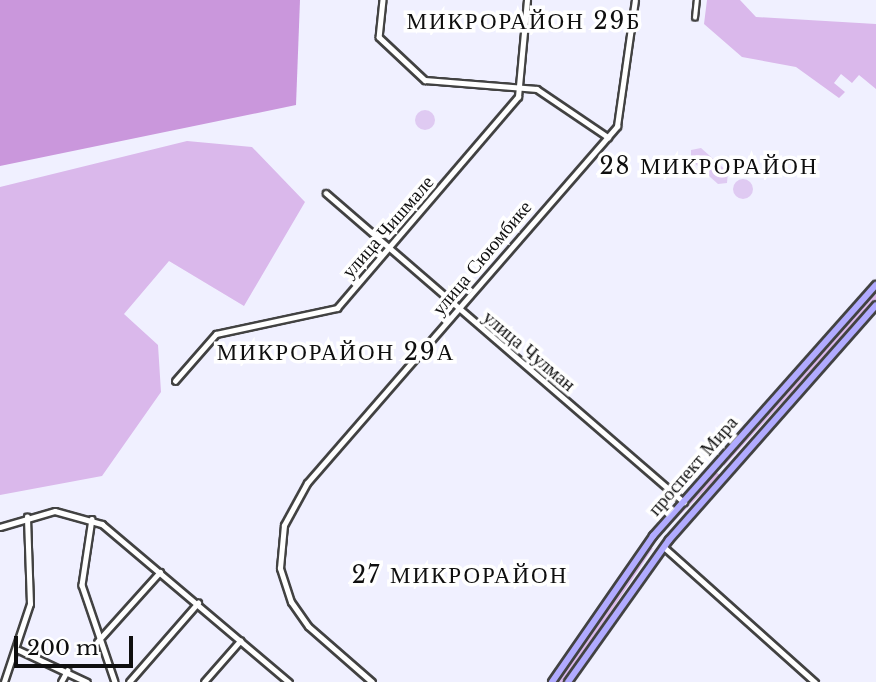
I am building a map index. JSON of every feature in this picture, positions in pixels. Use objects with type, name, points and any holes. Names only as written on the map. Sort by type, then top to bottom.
[{"type":"main road","name":"проспект Мира","points":[[552,682],[653,536],[876,285]]},
{"type":"main road","name":"проспект Мира","points":[[568,682],[664,546],[876,305]]},
{"type":"main road","points":[[713,466],[723,468],[723,476]]},
{"type":"main road","points":[[653,536],[654,544],[664,546]]},
{"type":"street","points":[[383,0],[379,37],[425,80],[520,88],[558,98],[608,137]]},
{"type":"street","name":"улица Чишмале","points":[[174,381],[216,334],[337,308],[513,106],[520,88],[527,0]]},
{"type":"street","name":"улица Сююмбике","points":[[372,682],[296,611],[282,579],[282,531],[303,488],[608,137],[621,117],[635,0]]},
{"type":"street","points":[[695,18],[697,0]]},
{"type":"street","name":"улица Чулман","points":[[326,193],[684,502]]},
{"type":"street","points":[[0,527],[27,517],[63,511],[92,519],[198,603],[289,682]]},
{"type":"street","points":[[4,682],[19,650],[33,583],[27,517]]},
{"type":"street","points":[[92,519],[82,585],[97,642],[115,682]]},
{"type":"street","points":[[664,546],[814,682]]},
{"type":"street","points":[[97,642],[160,572]]},
{"type":"street","points":[[129,682],[198,603]]},
{"type":"street","points":[[204,682],[240,641]]},
{"type":"street","points":[[19,650],[87,682]]},
{"type":"street","points":[[61,682],[67,671]]},
{"type":"shaded area","points":[[0,0],[300,0],[296,105],[0,166]]},
{"type":"shaded area","points":[[707,0],[740,0],[756,17],[876,24],[876,89],[859,75],[852,83],[841,74],[834,83],[845,92],[839,98],[796,67],[742,57],[704,24]]},
{"type":"shaded area","points":[[425,110],[432,113],[435,120],[432,127],[425,130],[418,127],[415,120],[418,113]]},
{"type":"shaded area","points":[[187,141],[252,147],[305,202],[244,306],[169,261],[124,314],[158,345],[161,392],[102,476],[0,495],[0,187]]},
{"type":"shaded area","points":[[701,148],[728,172],[727,183],[718,184],[691,160],[691,150]]},
{"type":"shaded area","points":[[739,179],[747,179],[753,189],[747,199],[739,199],[733,193],[733,185]]},
{"type":"shaded area","points":[[876,291],[876,300],[724,466],[723,462]]},
{"type":"shaded area","points":[[715,471],[720,475],[658,537],[659,534]]},
{"type":"shaded area","points":[[653,548],[564,682],[553,682],[648,549]]},
{"type":"district","name":"МИКРОРАЙОН 29Б","points":[[524,21]]},
{"type":"district","name":"28 МИКРОРАЙОН","points":[[709,166]]},
{"type":"district","name":"МИКРОРАЙОН 29А","points":[[336,352]]},
{"type":"district","name":"27 МИКРОРАЙОН","points":[[460,575]]}]
